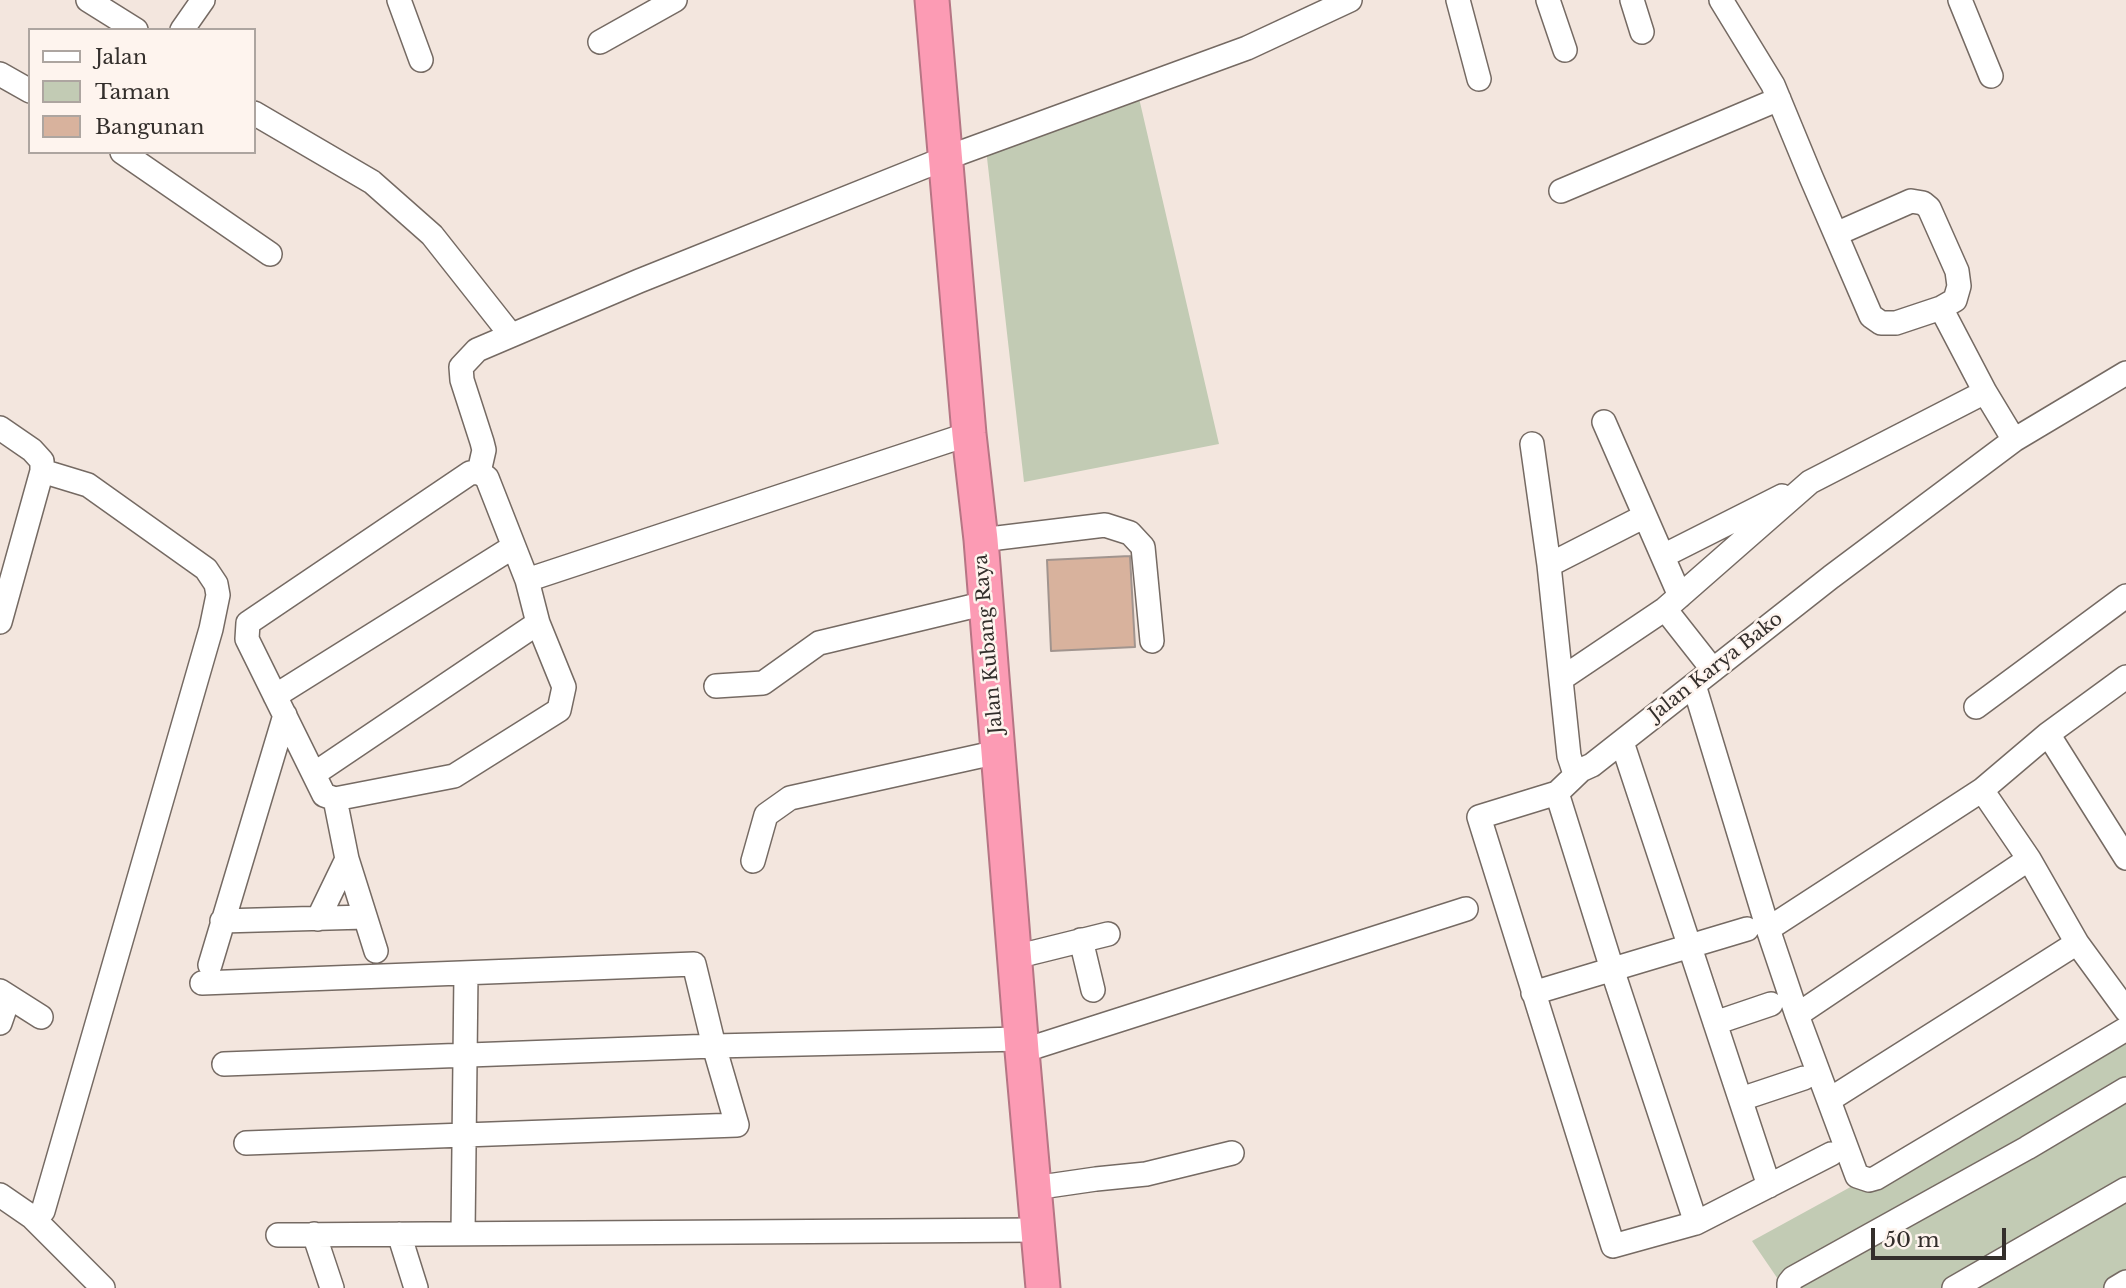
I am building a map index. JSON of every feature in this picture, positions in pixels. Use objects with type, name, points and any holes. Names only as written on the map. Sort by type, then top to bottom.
[{"type":"highway","name":"Jalan Kubang Raya","points":[[932,0],[969,434],[981,540],[1043,1288]]},
{"type":"street","points":[[88,0],[133,28]]},
{"type":"street","points":[[183,28],[203,0]]},
{"type":"street","points":[[380,0],[402,8],[421,60]]},
{"type":"street","points":[[600,42],[675,0]]},
{"type":"street","points":[[479,472],[484,450],[462,380],[461,367],[477,350],[639,281],[946,158],[1247,48],[1350,0]]},
{"type":"street","points":[[1458,0],[1479,79]]},
{"type":"street","points":[[1548,0],[1565,50]]},
{"type":"street","points":[[1632,0],[1642,32]]},
{"type":"street","points":[[1960,0],[1992,76]]},
{"type":"street","points":[[1727,1],[1773,85],[1836,234],[1871,316],[1881,323],[1896,323],[1955,300],[1959,286],[1957,271],[1929,208],[1923,203],[1911,201],[1836,234]]},
{"type":"street","points":[[0,74],[28,90]]},
{"type":"street","points":[[1561,191],[1779,99]]},
{"type":"street","points":[[256,114],[372,182],[432,236],[511,335]]},
{"type":"street","points":[[125,154],[270,254]]},
{"type":"street","points":[[1941,307],[1985,392],[2014,440]]},
{"type":"street","name":"Jalan Karya Bako","points":[[1557,793],[1581,771],[1622,742],[1830,577],[2014,440],[2126,373]]},
{"type":"street","points":[[1663,555],[1985,392]]},
{"type":"street","points":[[1604,422],[1663,555],[1673,602],[1713,670]]},
{"type":"street","points":[[0,428],[32,450],[42,461],[42,471],[0,622]]},
{"type":"street","points":[[527,580],[969,434]]},
{"type":"street","points":[[1532,444],[1549,565],[1569,756],[1573,768],[1581,771]]},
{"type":"street","points":[[32,1217],[43,1211],[211,629],[218,595],[216,583],[206,569],[88,485],[42,471]]},
{"type":"street","points":[[479,472],[486,478],[527,580],[538,623],[565,687],[559,710],[454,776],[335,799],[324,795],[280,706],[247,639],[248,623],[470,473],[479,472]]},
{"type":"street","points":[[1561,679],[1673,602],[1810,482]]},
{"type":"street","points":[[1549,565],[1645,516]]},
{"type":"street","points":[[981,540],[1105,526],[1130,533],[1143,547],[1152,641]]},
{"type":"street","points":[[246,1143],[737,1125],[694,964],[466,973],[206,974],[280,706],[513,547]]},
{"type":"street","points":[[1976,707],[2126,596]]},
{"type":"street","points":[[217,603],[248,623]]},
{"type":"street","points":[[716,686],[763,683],[819,643],[986,603]]},
{"type":"street","points":[[314,774],[538,623]]},
{"type":"street","points":[[1693,685],[1757,929],[1797,1015],[1857,1176],[1870,1180],[2126,1029]]},
{"type":"street","points":[[1533,993],[1757,929],[1982,790],[2048,734],[2123,686]]},
{"type":"street","points":[[2048,734],[2126,858]]},
{"type":"street","points":[[1622,742],[1769,1185]]},
{"type":"street","points":[[753,861],[766,816],[790,799],[998,752]]},
{"type":"street","points":[[1982,790],[2029,859],[2077,943],[2126,1010]]},
{"type":"street","points":[[1696,1223],[1557,793],[1479,817],[1613,1246],[1696,1223],[1831,1154]]},
{"type":"street","points":[[335,799],[346,859],[376,951]]},
{"type":"street","points":[[318,919],[346,859]]},
{"type":"street","points":[[1797,1015],[2029,859]]},
{"type":"street","points":[[224,1064],[714,1046],[1022,1045],[1466,909]]},
{"type":"street","points":[[222,921],[365,917]]},
{"type":"street","points":[[1015,957],[1108,934]]},
{"type":"street","points":[[1082,940],[1093,990]]},
{"type":"street","points":[[1829,1100],[2077,943]]},
{"type":"street","points":[[463,1233],[466,973]]},
{"type":"street","points":[[0,1023],[4,994],[41,1017]]},
{"type":"street","points":[[1715,1023],[1772,1004]]},
{"type":"street","points":[[1741,1099],[1804,1078]]},
{"type":"street","points":[[1788,1288],[1793,1278],[2126,1089]]},
{"type":"street","points":[[1034,1188],[1146,1174],[1232,1153]]},
{"type":"street","points":[[1954,1288],[2126,1189]]},
{"type":"street","points":[[0,1195],[32,1217],[103,1288]]},
{"type":"street","points":[[278,1235],[1038,1230]]},
{"type":"street","points":[[314,1234],[332,1288]]},
{"type":"street","points":[[399,1234],[416,1288]]},
{"type":"street","points":[[2116,1288],[2126,1282]]},
{"type":"green space","points":[[1139,98],[1219,444],[1024,482],[986,149]]},
{"type":"green space","points":[[2126,1036],[2126,1288],[1784,1288],[1752,1241]]},
{"type":"building","points":[[1130,556],[1135,647],[1051,651],[1047,560]]}]
